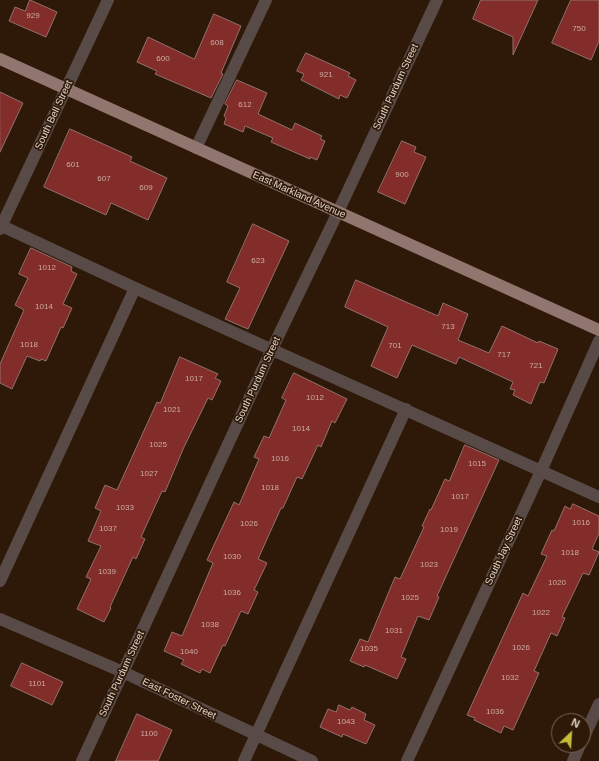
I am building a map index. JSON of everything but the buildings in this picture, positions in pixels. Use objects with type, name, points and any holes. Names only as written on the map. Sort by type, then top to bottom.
[{"type":"main road","name":"East Markland Avenue","points":[[0,59],[599,330]]},
{"type":"street","name":"South Bell Street","points":[[1,227],[108,0]]},
{"type":"street","points":[[196,148],[266,0]]},
{"type":"street","name":"South Purdum Street","points":[[82,761],[272,349],[437,0]]},
{"type":"street","points":[[1,227],[599,496]]},
{"type":"street","points":[[0,581],[135,288]]},
{"type":"street","name":"South Jay Street","points":[[407,761],[541,471],[599,341]]},
{"type":"street","points":[[244,761],[406,410]]},
{"type":"street","name":"East Foster Street","points":[[0,619],[123,672],[256,736],[312,761]]},
{"type":"street","points":[[591,722],[599,704]]}]
